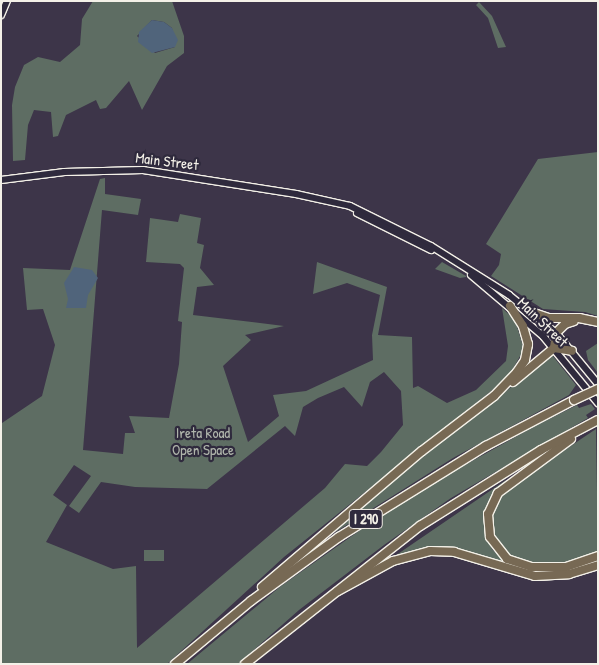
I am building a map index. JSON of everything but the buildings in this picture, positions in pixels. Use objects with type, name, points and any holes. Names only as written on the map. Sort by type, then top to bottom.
[{"type":"highway","points":[[494,396],[523,365],[527,353],[523,326],[510,306]]},
{"type":"highway","points":[[531,312],[548,318],[586,319],[598,322]]},
{"type":"highway","points":[[233,615],[349,511],[554,348],[556,333],[569,322],[586,319]]},
{"type":"highway","points":[[554,348],[572,351]]},
{"type":"highway","name":"I 290","points":[[175,664],[233,615],[383,508],[486,446],[598,389]]},
{"type":"highway","points":[[592,424],[503,487],[490,507],[488,529],[492,544],[501,555],[525,566],[556,568],[598,556]]},
{"type":"highway","name":"I 290","points":[[244,664],[327,596],[420,526],[471,492],[592,424]]},
{"type":"highway","points":[[327,596],[393,561],[430,551],[454,552],[535,576],[569,574],[598,565]]},
{"type":"main road","points":[[1,15],[7,1]]},
{"type":"main road","name":"Main Street","points":[[1,180],[61,172],[133,169],[328,201],[363,211],[406,233],[487,280],[531,312],[556,333],[598,384]]},
{"type":"main road","name":"Main Street","points":[[328,201],[444,255]]},
{"type":"main road","points":[[389,229],[406,233]]},
{"type":"main road","name":"Main Street","points":[[463,267],[510,306],[554,348],[598,403]]},
{"type":"green space","points":[[93,1],[172,1],[184,36],[184,53],[167,66],[142,110],[129,81],[106,108],[100,109],[96,100],[66,115],[58,136],[53,137],[51,112],[34,110],[28,125],[25,160],[13,161],[12,105],[15,87],[24,65],[38,57],[60,62],[80,45],[82,19]],"holes":[[[152,20],[164,22],[172,28],[175,47],[155,53],[137,36]]]},
{"type":"green space","points":[[479,2],[492,16],[506,47],[498,48],[488,18],[476,5]]},
{"type":"green space","points":[[598,152],[598,316],[585,312],[543,309],[491,276],[499,265],[501,254],[486,244],[538,159]]},
{"type":"green space","name":"Ireta Road Open Space","points":[[105,178],[105,194],[141,199],[138,215],[102,210],[83,450],[123,454],[125,433],[135,433],[129,416],[169,418],[179,364],[182,322],[178,321],[184,268],[180,264],[146,262],[150,218],[178,222],[180,214],[201,218],[197,243],[204,245],[200,268],[214,285],[197,287],[193,315],[284,326],[245,335],[251,340],[223,366],[248,442],[279,416],[273,395],[306,391],[373,360],[372,335],[380,295],[347,283],[313,294],[317,262],[387,287],[378,335],[412,337],[413,388],[418,386],[447,403],[476,390],[506,361],[508,346],[502,308],[515,320],[524,349],[510,374],[495,388],[284,557],[167,664],[2,664],[2,423],[42,396],[55,345],[43,309],[27,310],[23,268],[70,270],[100,179]],"holes":[[[384,372],[401,391],[403,425],[367,466],[345,464],[325,488],[137,648],[136,566],[113,569],[46,542],[67,505],[53,495],[74,465],[91,476],[69,506],[79,513],[101,482],[135,487],[207,489],[285,426],[295,436],[303,407],[318,398],[344,387],[362,407],[370,382]]]},
{"type":"green space","points":[[442,262],[466,277],[460,278],[435,269]]},
{"type":"green space","points":[[598,343],[598,373],[588,360],[586,351]]},
{"type":"green space","points":[[552,355],[576,385],[569,395],[453,458],[334,533],[404,471]]},
{"type":"green space","points":[[591,404],[595,409],[586,415],[588,418],[451,498],[384,545],[299,610],[238,664],[187,664],[281,586],[366,526],[445,476],[535,426],[577,405],[579,408]]},
{"type":"green space","points":[[596,429],[598,554],[568,564],[537,567],[504,555],[493,538],[491,519],[505,490]]},
{"type":"green space","points":[[506,480],[487,511],[485,527],[492,549],[500,557],[520,568],[441,548],[389,560]]},
{"type":"green space","points":[[144,550],[164,550],[164,561],[144,561]]},
{"type":"water","points":[[152,20],[164,22],[172,28],[178,40],[175,47],[152,53],[138,42],[139,32]]},
{"type":"water","points":[[74,267],[92,270],[98,278],[88,295],[86,308],[66,308],[68,299],[64,283]]}]
